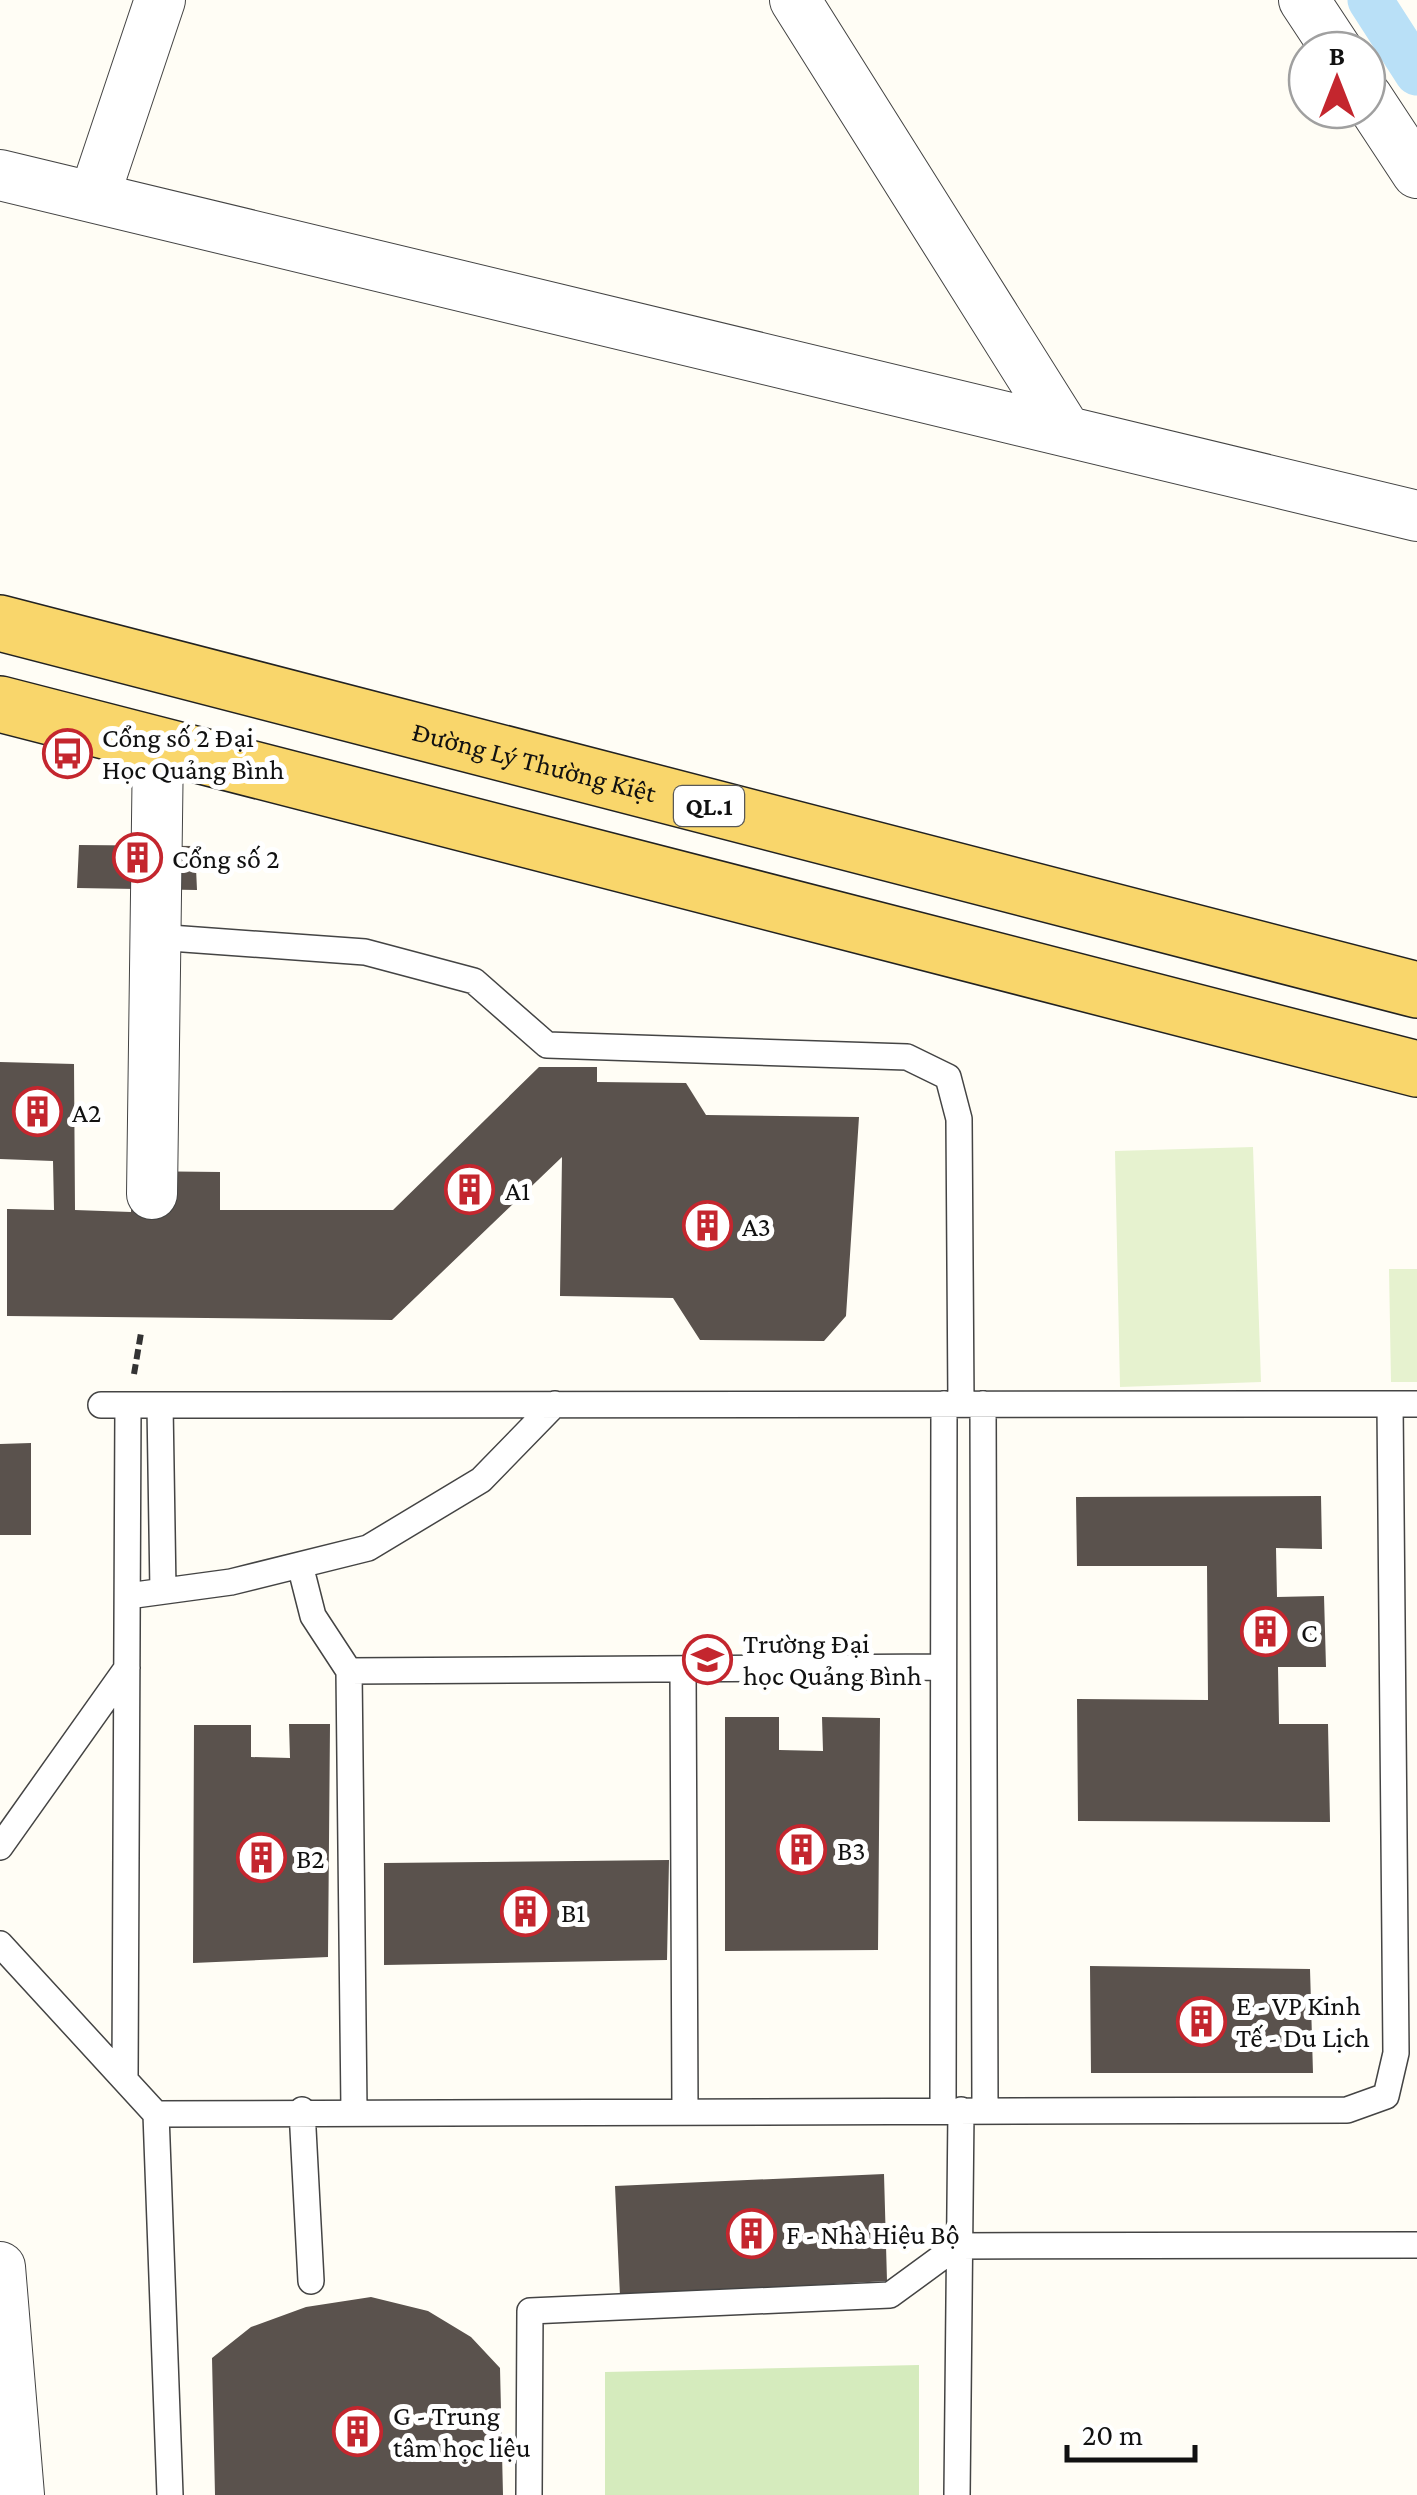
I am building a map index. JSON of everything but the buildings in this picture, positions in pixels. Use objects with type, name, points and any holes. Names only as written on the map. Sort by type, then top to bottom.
[{"type":"main road","name":"Đường Lý Thường Kiệt","points":[[0,624],[1417,990]]},
{"type":"main road","points":[[0,704],[1417,1070]]},
{"type":"main road","points":[[614,862],[644,790]]},
{"type":"street","points":[[94,198],[160,0]]},
{"type":"street","points":[[795,0],[1066,431]]},
{"type":"street","points":[[1304,0],[1323,30]]},
{"type":"street","points":[[1387,127],[1417,173]]},
{"type":"street","points":[[0,175],[1417,516]]},
{"type":"street","points":[[152,1194],[158,745]]},
{"type":"street","points":[[0,2267],[4,2370],[19,2495]]},
{"type":"lane","points":[[156,937],[365,952],[474,982],[546,1045],[908,1058],[948,1077],[958,1119],[963,1404],[963,2110],[957,2246],[957,2495]]},
{"type":"lane","points":[[128,1596],[232,1582],[368,1548],[481,1480],[555,1404]]},
{"type":"lane","points":[[963,1404],[942,1667],[963,2110]]},
{"type":"lane","points":[[156,2114],[302,2110],[1347,2110],[1386,2096],[1396,2052],[1405,1652],[1390,1404]]},
{"type":"lane","points":[[101,1405],[1417,1404]]},
{"type":"lane","points":[[125,2078],[128,1405]]},
{"type":"lane","points":[[160,1405],[162,1591]]},
{"type":"lane","points":[[300,1565],[313,1616],[350,1671],[354,2110]]},
{"type":"lane","points":[[350,1671],[942,1667]]},
{"type":"lane","points":[[0,1846],[127,1668]]},
{"type":"lane","points":[[683,1669],[685,2110]]},
{"type":"lane","points":[[0,1944],[156,2114],[170,2495]]},
{"type":"lane","points":[[302,2110],[311,2282]]},
{"type":"lane","points":[[529,2495],[530,2311],[890,2295],[957,2246],[1417,2245]]},
{"type":"green space","points":[[1253,1147],[1261,1382],[1120,1387],[1115,1151]]},
{"type":"green space","points":[[1389,1269],[1417,1269],[1417,1382],[1391,1382]]},
{"type":"green space","points":[[919,2365],[919,2495],[605,2495],[605,2372]]},
{"type":"waterway","points":[[1370,0],[1417,73]]},
{"type":"place","name":"Cổng số 2 Đại Học Quảng Bình","points":[[67,753]]},
{"type":"place","name":"Cổng số 2","points":[[137,858]]},
{"type":"place","name":"A2","points":[[37,1112]]},
{"type":"place","name":"A1","points":[[470,1190]]},
{"type":"place","name":"A3","points":[[707,1226]]},
{"type":"place","name":"C","points":[[1266,1632]]},
{"type":"place","name":"Trường Đại học Quảng Bình","points":[[708,1659]]},
{"type":"place","name":"B3","points":[[802,1850]]},
{"type":"place","name":"B2","points":[[261,1858]]},
{"type":"place","name":"B1","points":[[526,1912]]},
{"type":"place","name":"E - VP Kinh Tế - Du Lịch","points":[[1201,2021]]},
{"type":"place","name":"F - Nhà Hiệu Bộ","points":[[751,2234]]},
{"type":"place","name":"G - Trung tâm học liệu","points":[[358,2431]]}]
